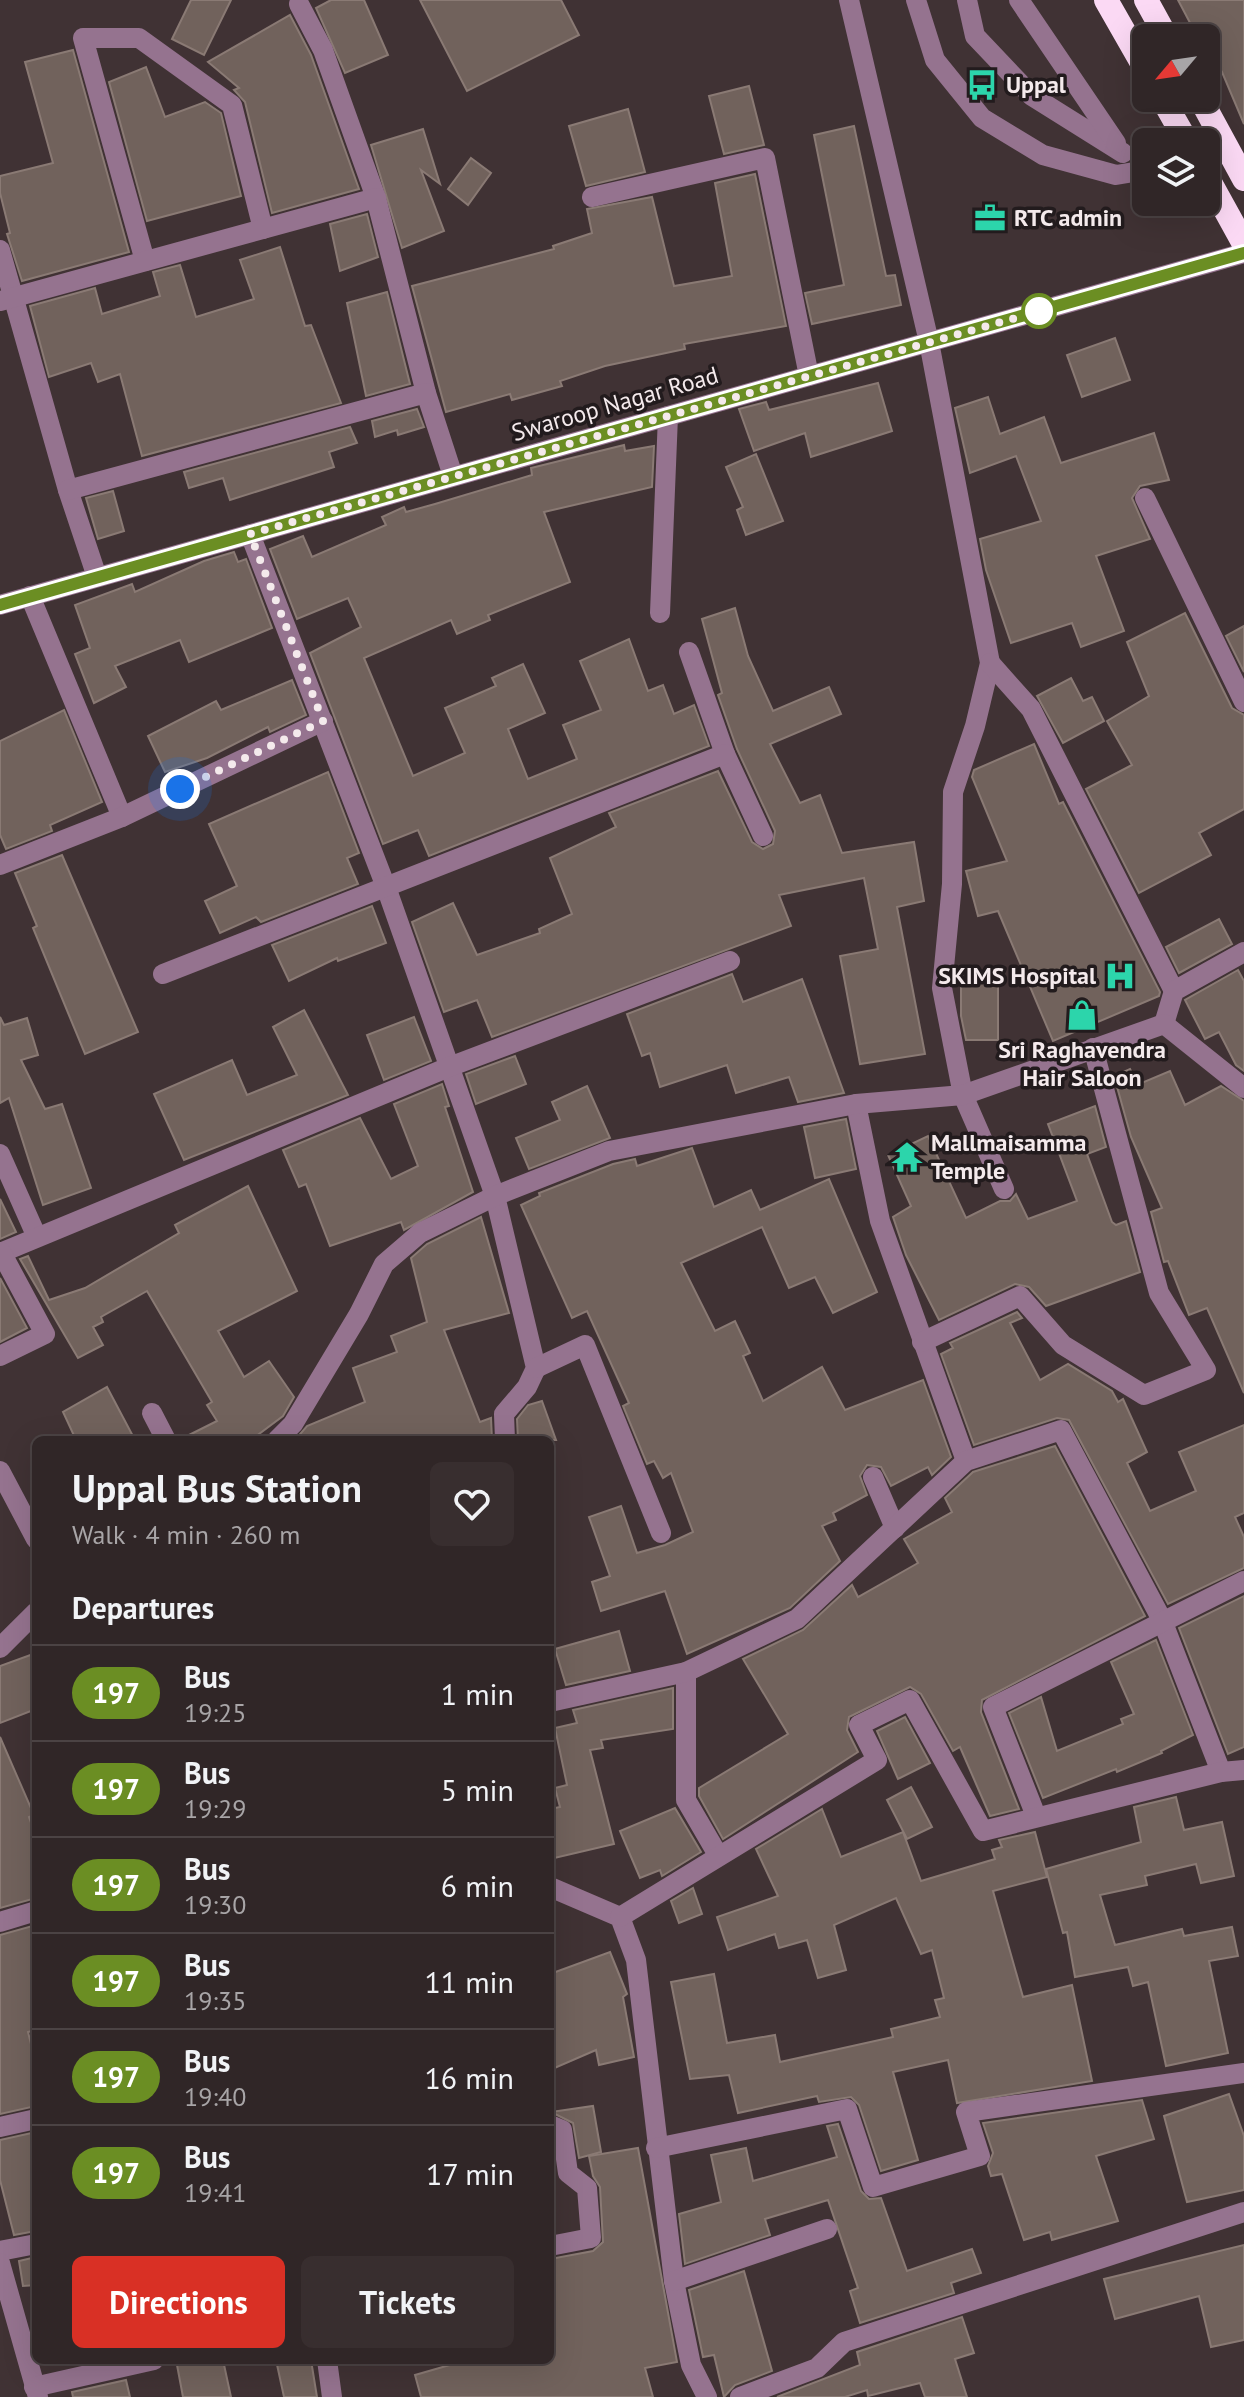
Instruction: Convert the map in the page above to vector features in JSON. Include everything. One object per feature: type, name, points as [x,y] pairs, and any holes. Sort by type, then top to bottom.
[{"type":"highway","points":[[1106,0],[1132,46]]},
{"type":"highway","points":[[1146,0],[1159,24]]},
{"type":"highway","points":[[1208,112],[1244,179]]},
{"type":"highway","points":[[1220,201],[1244,244]]},
{"type":"street","points":[[849,0],[929,342],[990,663],[975,726],[953,792],[952,884],[942,988],[963,1095],[1004,1189]]},
{"type":"street","points":[[916,0],[935,60],[982,118],[1043,155],[1116,175],[1132,172]]},
{"type":"street","points":[[967,0],[975,36],[1032,96],[1132,156]]},
{"type":"street","points":[[1019,0],[1123,153]]},
{"type":"street","points":[[299,4],[323,50],[376,198],[426,393],[453,476]]},
{"type":"street","points":[[145,261],[83,38],[139,38],[232,105],[263,229]]},
{"type":"street","points":[[592,197],[765,158],[809,376]]},
{"type":"street","points":[[6,299],[376,198]]},
{"type":"street","points":[[0,250],[6,299],[97,577]]},
{"type":"street","name":"Swaroop Nagar Road","points":[[0,605],[1244,253]]},
{"type":"street","points":[[68,490],[426,393]]},
{"type":"street","points":[[660,613],[668,416]]},
{"type":"street","points":[[1145,498],[1244,702]]},
{"type":"street","points":[[250,534],[386,887],[495,1196],[536,1368],[527,1387],[504,1414],[505,1436]]},
{"type":"street","points":[[30,596],[122,817]]},
{"type":"street","points":[[689,652],[725,754],[763,836]]},
{"type":"street","points":[[990,663],[1031,709],[1174,991],[1164,1024]]},
{"type":"street","points":[[0,865],[122,817],[323,721]]},
{"type":"street","points":[[163,974],[725,754]]},
{"type":"street","points":[[1174,991],[1244,952]]},
{"type":"street","points":[[0,1356],[45,1334],[0,1253],[36,1235],[449,1067],[730,961]]},
{"type":"street","points":[[281,1436],[293,1424],[359,1314],[384,1264],[420,1233],[495,1196],[609,1151],[856,1104],[963,1095],[1164,1024]]},
{"type":"street","points":[[1164,1024],[1244,1088]]},
{"type":"street","points":[[922,1342],[1020,1296],[1063,1345],[1144,1395],[1206,1370],[1159,1293],[1093,1048]]},
{"type":"street","points":[[856,1104],[880,1221],[966,1461]]},
{"type":"street","points":[[0,1154],[36,1235]]},
{"type":"street","points":[[536,1368],[585,1345],[661,1533]]},
{"type":"street","points":[[152,1413],[164,1436]]},
{"type":"street","points":[[554,1701],[686,1672],[797,1619],[966,1461],[1061,1430],[1162,1620],[1221,1772]]},
{"type":"street","points":[[0,1471],[32,1531]]},
{"type":"street","points":[[873,1477],[895,1528]]},
{"type":"street","points":[[1036,1816],[993,1707],[1244,1581]]},
{"type":"street","points":[[0,1648],[32,1616]]},
{"type":"street","points":[[686,1672],[686,1800],[718,1855]]},
{"type":"street","points":[[620,1917],[877,1760],[859,1725],[910,1700],[983,1831],[1221,1772],[1244,1770]]},
{"type":"street","points":[[554,1889],[620,1917],[636,1960],[674,2281],[691,2365],[707,2397]]},
{"type":"street","points":[[0,1922],[32,1912]]},
{"type":"street","points":[[656,2148],[847,2109],[873,2187],[980,2156],[966,2112],[1243,2078]]},
{"type":"street","points":[[0,2127],[32,2120]]},
{"type":"street","points":[[554,2127],[562,2130],[568,2173],[587,2188],[591,2238],[554,2245]]},
{"type":"street","points":[[740,2397],[817,2368],[844,2342],[1244,2212]]},
{"type":"street","points":[[674,2281],[827,2229]]},
{"type":"street","points":[[0,2251],[32,2245]]},
{"type":"street","points":[[0,2263],[36,2392],[139,2364]]},
{"type":"street","points":[[328,2364],[332,2397]]},
{"type":"building","points":[[191,0],[231,0],[204,55],[172,39]]},
{"type":"building","points":[[331,0],[364,0],[388,55],[345,73],[316,8]]},
{"type":"building","points":[[420,0],[561,0],[579,35],[467,91]]},
{"type":"building","points":[[1178,0],[1244,0],[1244,124],[1220,73],[1220,24],[1191,24]]},
{"type":"building","points":[[290,15],[311,55],[359,189],[272,213],[245,102],[234,90],[239,88],[208,62]]},
{"type":"building","points":[[73,50],[129,252],[22,281],[7,234],[10,233],[0,193],[0,176],[53,163],[25,62]]},
{"type":"building","points":[[146,67],[165,117],[205,102],[221,113],[241,196],[147,221],[109,82]]},
{"type":"building","points":[[749,86],[764,145],[724,154],[709,96]]},
{"type":"building","points":[[628,109],[645,172],[586,186],[569,126]]},
{"type":"building","points":[[854,126],[886,276],[895,275],[901,305],[812,324],[805,293],[844,285],[814,135]]},
{"type":"building","points":[[423,129],[440,184],[421,170],[444,231],[402,248],[371,145]]},
{"type":"building","points":[[471,158],[491,173],[468,205],[448,189]]},
{"type":"building","points":[[755,174],[786,326],[684,344],[685,349],[605,366],[560,381],[562,386],[512,400],[510,394],[446,412],[412,286],[554,249],[553,246],[592,233],[587,209],[652,197],[674,286],[732,276],[715,183]]},
{"type":"building","points":[[367,214],[378,257],[340,271],[330,224]]},
{"type":"building","points":[[280,247],[305,326],[311,325],[341,403],[142,456],[120,374],[98,382],[91,363],[49,377],[30,306],[95,288],[102,314],[160,296],[153,272],[180,265],[196,317],[254,299],[240,260]]},
{"type":"building","points":[[387,292],[410,384],[366,396],[347,303]]},
{"type":"building","points":[[1115,338],[1130,380],[1082,397],[1067,355]]},
{"type":"building","points":[[878,383],[892,431],[811,457],[805,433],[754,451],[739,409],[766,402],[769,410]]},
{"type":"building","points":[[988,397],[1000,434],[1044,417],[1061,463],[1154,433],[1169,480],[1140,486],[1132,498],[1150,539],[1096,556],[1124,631],[1081,647],[1072,623],[1011,643],[986,570],[980,539],[1041,521],[1016,456],[970,473],[955,408]]},
{"type":"building","points":[[417,409],[424,427],[398,435],[397,430],[375,437],[372,421]]},
{"type":"building","points":[[350,427],[357,443],[329,452],[334,467],[230,500],[223,478],[189,488],[184,472]]},
{"type":"building","points":[[624,445],[625,451],[654,446],[652,487],[544,512],[570,582],[488,615],[490,620],[457,634],[451,620],[364,658],[413,776],[465,753],[445,708],[496,686],[492,678],[523,664],[545,713],[508,729],[528,779],[577,759],[563,725],[601,710],[580,661],[629,639],[648,691],[663,685],[674,714],[694,705],[709,746],[429,856],[418,830],[383,844],[310,653],[361,627],[348,598],[297,619],[270,549],[303,536],[312,557],[386,525],[382,517],[404,507],[406,512],[435,504],[532,475],[531,468]]},
{"type":"building","points":[[756,454],[783,521],[746,535],[737,510],[743,507],[726,467]]},
{"type":"building","points":[[113,491],[124,531],[98,539],[86,498]]},
{"type":"building","points":[[234,552],[238,562],[246,559],[272,628],[189,662],[180,640],[115,666],[126,687],[94,703],[75,654],[90,648],[75,605],[132,584],[135,592],[204,561]]},
{"type":"building","points":[[735,608],[748,656],[773,711],[829,687],[841,714],[770,744],[800,803],[820,795],[842,853],[914,842],[924,901],[897,907],[925,1054],[860,1064],[840,956],[878,949],[864,878],[779,895],[791,926],[492,1037],[477,1000],[444,1012],[412,922],[453,903],[477,955],[540,933],[539,929],[572,914],[550,858],[616,827],[609,813],[718,771],[752,842],[763,849],[773,844],[775,831],[737,749],[718,695],[722,693],[702,619]]},
{"type":"building","points":[[1185,613],[1232,708],[1244,715],[1244,809],[1199,833],[1211,855],[1139,893],[1086,789],[1132,765],[1107,721],[1149,696],[1127,642]]},
{"type":"building","points":[[1244,626],[1244,672],[1226,636]]},
{"type":"building","points":[[1071,678],[1083,701],[1092,697],[1104,721],[1063,743],[1037,696]]},
{"type":"building","points":[[292,680],[306,715],[270,732],[268,727],[207,758],[165,772],[148,736],[216,701],[221,710]]},
{"type":"building","points":[[64,710],[102,802],[50,825],[52,831],[6,849],[0,835],[0,741]]},
{"type":"building","points":[[1034,744],[1059,804],[1063,802],[1160,992],[1159,996],[1053,1041],[998,911],[978,916],[966,871],[1007,861],[972,777],[974,770]]},
{"type":"building","points":[[328,772],[359,853],[347,858],[358,884],[261,922],[256,917],[220,933],[205,901],[237,886],[209,824]]},
{"type":"building","points":[[62,855],[138,1032],[85,1054],[33,928],[37,926],[15,873]]},
{"type":"building","points":[[372,906],[386,943],[338,961],[337,958],[289,981],[272,945]]},
{"type":"building","points":[[1219,919],[1232,944],[1179,973],[1166,947]]},
{"type":"building","points":[[1238,970],[1244,981],[1244,1071],[1236,1065],[1219,1032],[1205,1039],[1185,1000]]},
{"type":"building","points":[[732,974],[743,1002],[802,979],[844,1093],[798,1102],[789,1077],[736,1093],[727,1065],[660,1087],[650,1053],[642,1056],[627,1014]]},
{"type":"building","points":[[961,974],[998,975],[998,1040],[966,1040],[961,1016]]},
{"type":"building","points":[[304,1010],[348,1095],[184,1160],[154,1094],[232,1060],[247,1095],[297,1075],[273,1027]]},
{"type":"building","points":[[0,1017],[4,1025],[27,1018],[38,1055],[21,1060],[45,1109],[62,1104],[91,1188],[43,1205],[9,1098],[0,1103]]},
{"type":"building","points":[[414,1017],[431,1061],[384,1080],[367,1035]]},
{"type":"building","points":[[515,1056],[526,1084],[476,1104],[466,1074]]},
{"type":"building","points":[[1130,1069],[1137,1085],[1170,1071],[1185,1105],[1221,1086],[1244,1101],[1244,1393],[1207,1308],[1189,1315],[1168,1261],[1164,1262],[1151,1212],[1162,1208],[1131,1137],[1114,1076]]},
{"type":"building","points":[[442,1084],[449,1106],[445,1107],[473,1192],[404,1230],[401,1222],[330,1246],[306,1184],[299,1187],[283,1150],[360,1118],[391,1179],[418,1166],[394,1104]]},
{"type":"building","points":[[587,1086],[610,1138],[529,1169],[516,1138],[560,1120],[552,1102]]},
{"type":"building","points":[[1095,1106],[1106,1147],[1087,1154],[1112,1222],[1116,1225],[1126,1221],[1140,1272],[1046,1306],[1029,1287],[1015,1284],[939,1320],[906,1255],[893,1217],[911,1206],[888,1155],[928,1136],[966,1218],[1000,1201],[1010,1201],[1016,1194],[1028,1219],[1077,1201],[1048,1124]]},
{"type":"building","points":[[846,1119],[856,1169],[815,1178],[804,1127]]},
{"type":"building","points":[[692,1148],[714,1207],[751,1190],[760,1210],[829,1179],[877,1292],[833,1313],[815,1277],[789,1288],[762,1227],[681,1263],[715,1331],[735,1321],[750,1353],[743,1356],[763,1401],[822,1367],[845,1410],[923,1380],[951,1457],[932,1475],[928,1467],[891,1486],[881,1467],[867,1465],[860,1476],[867,1495],[833,1513],[836,1520],[822,1526],[840,1561],[790,1608],[687,1654],[665,1591],[601,1611],[592,1582],[610,1576],[589,1517],[621,1506],[637,1553],[693,1532],[671,1473],[663,1478],[654,1461],[647,1464],[623,1406],[629,1403],[587,1311],[572,1318],[521,1205],[540,1196],[539,1193],[613,1164],[635,1159],[637,1166]]},
{"type":"building","points":[[248,1186],[297,1291],[218,1331],[244,1377],[269,1361],[294,1397],[283,1416],[256,1436],[187,1436],[217,1421],[207,1405],[212,1402],[147,1291],[101,1317],[103,1322],[93,1327],[103,1345],[78,1358],[20,1259],[28,1256],[49,1300],[85,1288],[179,1233],[175,1225]]},
{"type":"building","points":[[0,1199],[16,1232],[0,1239]]},
{"type":"building","points":[[481,1217],[509,1313],[444,1330],[480,1422],[491,1418],[492,1436],[298,1436],[307,1426],[365,1402],[353,1368],[397,1352],[391,1336],[427,1322],[411,1258],[427,1244]]},
{"type":"building","points":[[0,1278],[27,1328],[0,1342]]},
{"type":"building","points":[[1017,1312],[1022,1318],[1010,1323],[1040,1380],[1068,1364],[1112,1391],[1118,1402],[1123,1399],[1147,1452],[1127,1463],[1150,1511],[1196,1491],[1179,1452],[1244,1425],[1244,1513],[1235,1517],[1244,1537],[1244,1568],[1168,1604],[1069,1420],[1057,1418],[974,1445],[941,1354],[953,1348],[950,1343]]},
{"type":"building","points":[[107,1387],[133,1436],[74,1436],[63,1412]]},
{"type":"building","points":[[542,1401],[556,1440],[554,1436],[518,1436],[517,1419],[528,1405]]},
{"type":"building","points":[[1055,1446],[1145,1616],[982,1700],[981,1712],[1019,1809],[990,1816],[960,1747],[953,1751],[921,1694],[910,1687],[849,1717],[847,1730],[858,1752],[723,1839],[699,1796],[699,1788],[788,1734],[743,1659],[803,1630],[852,1585],[858,1597],[918,1563],[904,1539],[952,1512],[945,1498],[973,1472]]},
{"type":"building","points":[[1244,1596],[1244,1747],[1228,1754],[1179,1628]]},
{"type":"building","points":[[619,1631],[630,1671],[566,1685],[555,1649]]},
{"type":"building","points":[[1156,1640],[1193,1735],[1162,1753],[1117,1772],[1116,1769],[1043,1798],[1009,1713],[1041,1697],[1057,1751],[1123,1724],[1121,1719],[1134,1714],[1111,1662]]},
{"type":"building","points":[[32,1654],[32,1711],[0,1723],[0,1666]]},
{"type":"building","points":[[673,1688],[673,1729],[601,1740],[603,1748],[590,1750],[614,1844],[554,1858],[554,1808],[560,1807],[555,1788],[567,1785],[555,1728],[577,1723],[573,1710]]},
{"type":"building","points":[[905,1717],[930,1763],[898,1779],[877,1731]]},
{"type":"building","points":[[0,1737],[32,1810],[29,1817],[32,1826],[32,1899],[0,1908]]},
{"type":"building","points":[[911,1787],[932,1827],[907,1839],[887,1800]]},
{"type":"building","points":[[1176,1797],[1184,1830],[1222,1822],[1234,1876],[1201,1883],[1196,1864],[1145,1876],[1147,1885],[1100,1895],[1115,1945],[1182,1929],[1184,1936],[1232,1927],[1238,1956],[1209,1961],[1228,2053],[1166,2066],[1148,1982],[1133,1986],[1128,1967],[1075,1977],[1067,1932],[1063,1933],[1046,1869],[1141,1842],[1134,1807]]},
{"type":"building","points":[[675,1808],[701,1852],[662,1876],[660,1870],[640,1878],[620,1831]]},
{"type":"building","points":[[822,1809],[841,1857],[903,1832],[921,1881],[995,1859],[992,1850],[1002,1847],[999,1840],[1035,1832],[1047,1877],[993,1891],[1023,1997],[1072,1985],[1092,2081],[957,2103],[948,2060],[893,2072],[918,2160],[881,2171],[859,2105],[851,2097],[819,2102],[817,2096],[738,2113],[729,2075],[690,2079],[671,1982],[714,1974],[727,2043],[775,2035],[780,2062],[893,2037],[891,2029],[940,2017],[935,2000],[944,1998],[932,1950],[921,1954],[896,1898],[834,1925],[846,1970],[818,1978],[807,1940],[779,1948],[775,1934],[728,1950],[717,1917],[778,1896],[756,1849]]},
{"type":"building","points":[[693,1888],[702,1914],[679,1923],[671,1901]]},
{"type":"building","points":[[32,1926],[32,2031],[28,2032],[32,2048],[32,2107],[0,2114],[0,1935]]},
{"type":"building","points":[[610,1952],[627,1994],[623,1997],[634,2057],[599,2065],[596,2050],[554,2068],[554,1973]]},
{"type":"building","points":[[1229,2094],[1244,2136],[1244,2190],[1187,2202],[1164,2116]]},
{"type":"building","points":[[1142,2100],[1154,2139],[1096,2156],[1118,2221],[1052,2240],[1050,2232],[1024,2240],[1002,2174],[991,2176],[988,2166],[993,2153],[983,2123]]},
{"type":"building","points":[[593,2106],[601,2152],[579,2158],[573,2123],[554,2112]]},
{"type":"building","points":[[838,2124],[861,2191],[869,2199],[881,2198],[907,2271],[972,2249],[981,2273],[951,2283],[954,2293],[860,2323],[850,2291],[858,2288],[828,2200],[765,2219],[770,2235],[685,2264],[679,2214],[721,2202],[711,2155],[746,2148],[753,2181],[837,2157],[827,2126]]},
{"type":"building","points":[[32,2133],[32,2232],[14,2235],[0,2180],[0,2140]]},
{"type":"building","points":[[638,2148],[677,2362],[645,2368],[653,2397],[421,2397],[415,2375],[453,2364],[554,2364],[554,2258],[593,2251],[603,2242],[600,2187],[593,2176],[589,2156]]},
{"type":"building","points":[[1244,2245],[1244,2340],[1211,2347],[1199,2296],[1115,2319],[1104,2279]]},
{"type":"building","points":[[32,2258],[32,2285],[23,2286],[19,2261]]},
{"type":"building","points":[[744,2271],[772,2371],[735,2385],[724,2397],[714,2355],[703,2357],[689,2290]]},
{"type":"building","points":[[962,2317],[974,2353],[955,2359],[967,2397],[925,2397],[920,2383],[868,2396],[867,2390],[845,2397],[777,2397],[860,2365],[857,2352]]},
{"type":"building","points":[[224,2364],[231,2397],[183,2397],[177,2365]]},
{"type":"building","points":[[277,2364],[312,2364],[317,2397],[284,2397]]},
{"type":"building","points":[[126,2380],[130,2397],[73,2397],[72,2392]]},
{"type":"bus line","name":"197","points":[[0,605],[1244,253]]},
{"type":"place","name":"Uppal","points":[[982,85]]},
{"type":"place","name":"RTC admin","points":[[990,218]]},
{"type":"place","name":"SKIMS Hospital","points":[[1120,976]]},
{"type":"place","name":"Sri Raghavendra Hair Saloon","points":[[1082,1015]]},
{"type":"place","name":"Mallmaisamma Temple","points":[[907,1157]]},
{"type":"route","points":[[180,789],[323,721],[250,534],[1044,310],[1039,311]]}]
